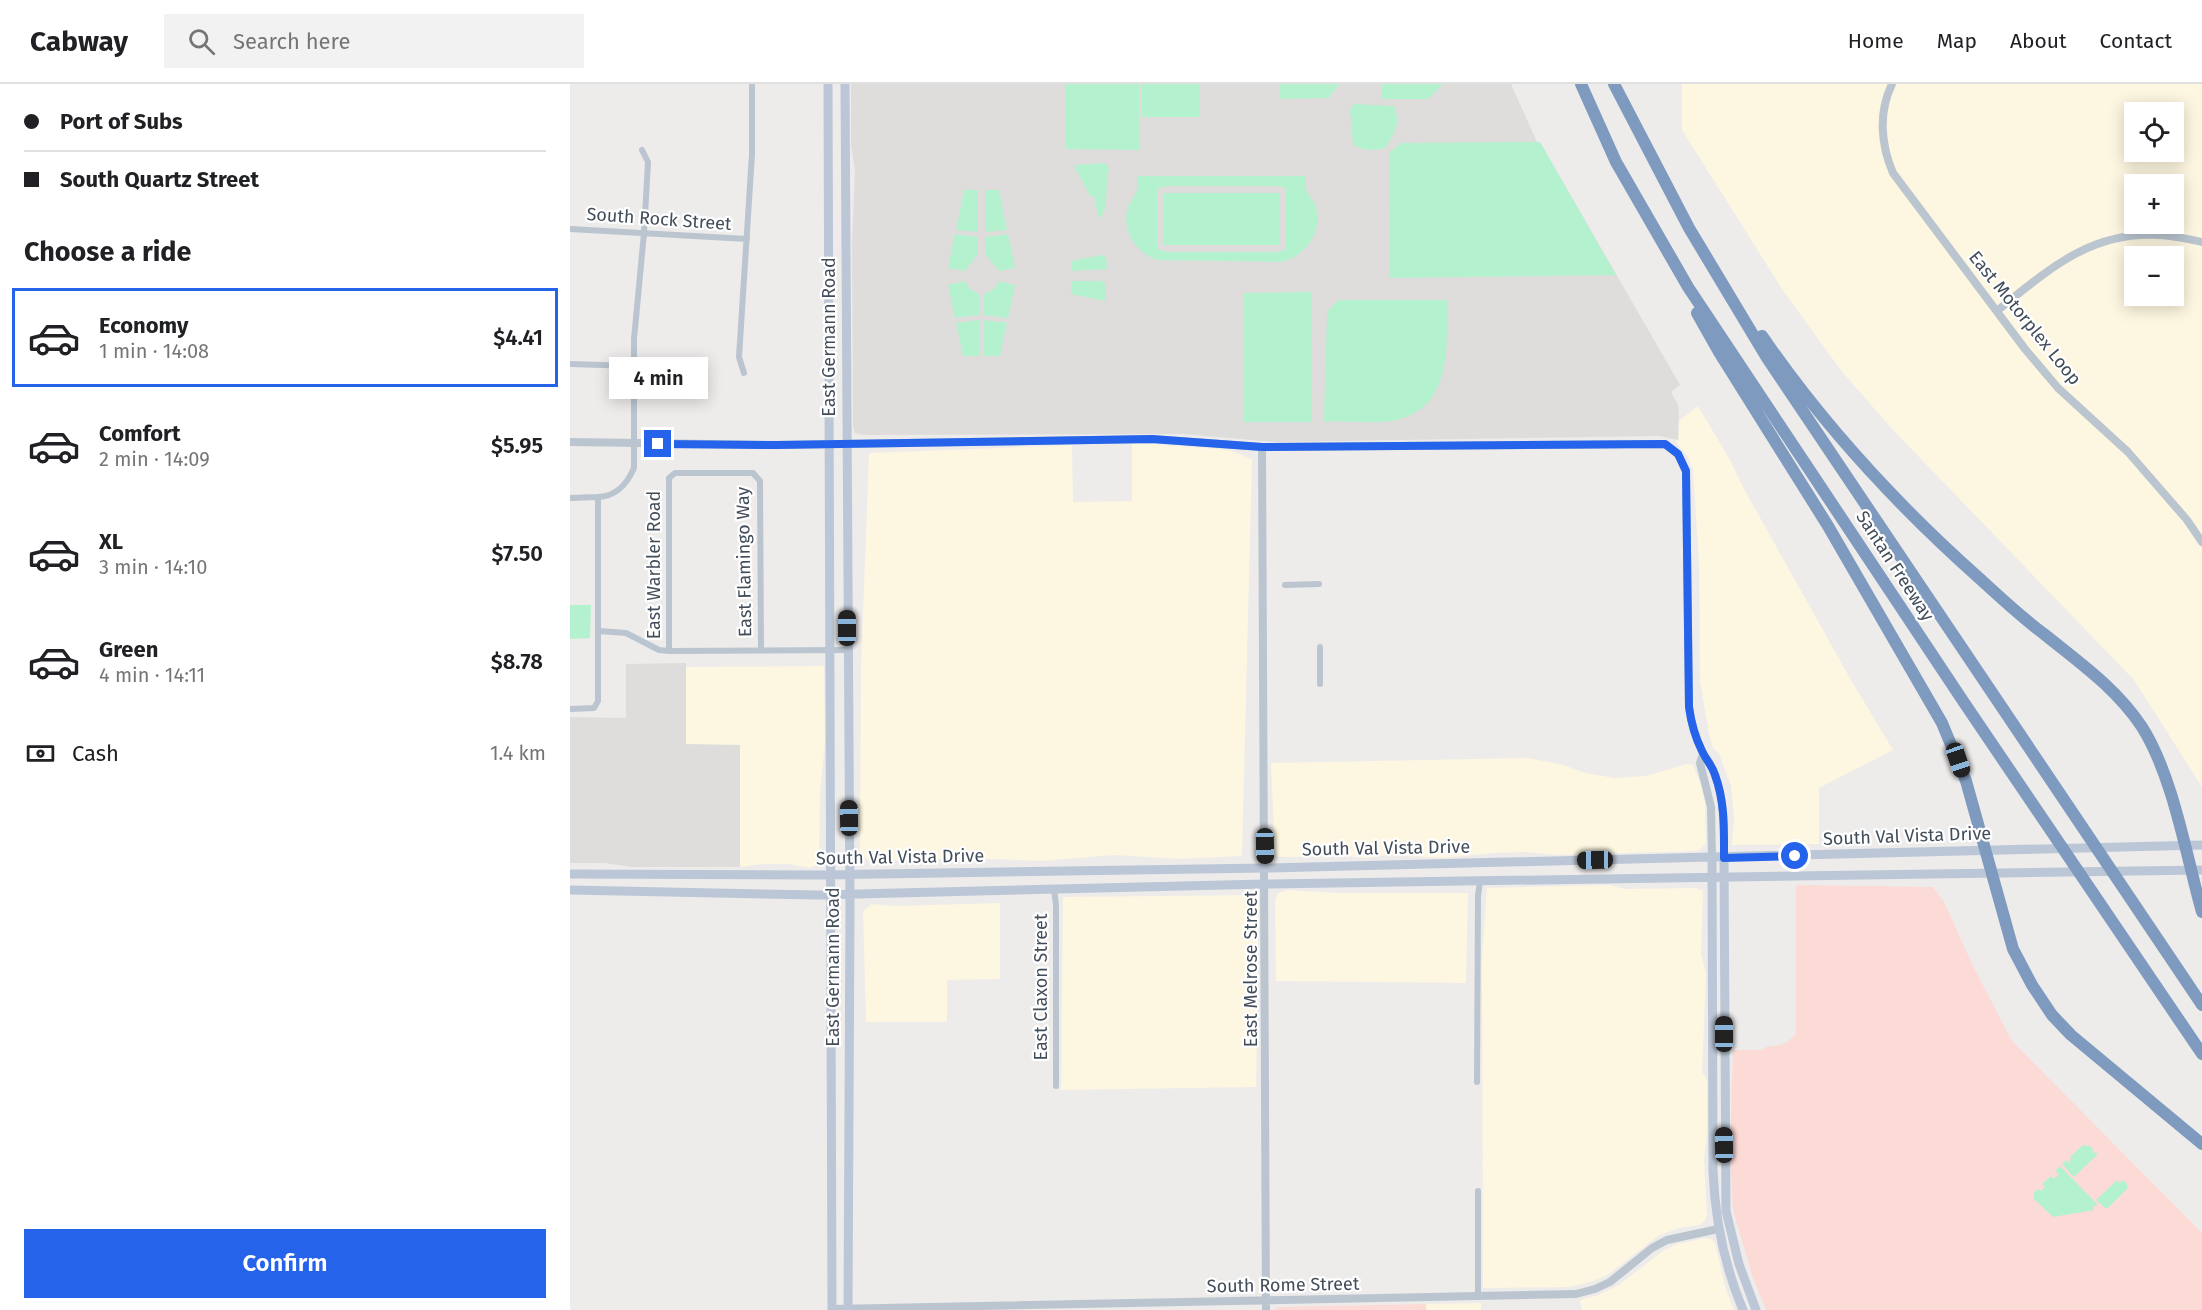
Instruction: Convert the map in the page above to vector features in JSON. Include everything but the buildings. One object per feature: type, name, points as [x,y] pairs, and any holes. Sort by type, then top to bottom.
[{"type":"highway","name":"Santan Freeway","points":[[1581,84],[1616,162],[1688,287],[1963,701],[2202,1054]]},
{"type":"highway","name":"Santan Freeway","points":[[1614,84],[1659,174],[1737,310],[2202,1005]]},
{"type":"highway","points":[[1688,287],[1700,321],[1828,526],[1942,723],[1966,781],[2013,949],[2032,984],[2052,1015],[2071,1035],[2202,1144]]},
{"type":"highway","points":[[1737,310],[1759,332],[1791,377],[1880,484],[1923,528],[2042,633],[2102,680],[2125,704],[2143,729],[2164,775],[2184,845],[2196,870],[2202,912]]},
{"type":"main road","name":"East Germann Road","points":[[828,84],[832,1309]]},
{"type":"main road","name":"East Germann Road","points":[[845,84],[849,875],[848,1309]]},
{"type":"main road","name":"South Val Vista Drive","points":[[570,874],[849,875],[1265,868],[2202,845]]},
{"type":"main road","points":[[1712,858],[1713,1171],[1718,1228],[1727,1268],[1743,1310]]},
{"type":"main road","points":[[1724,858],[1725,1194],[1729,1226],[1739,1264],[1756,1310]]},
{"type":"main road","points":[[1480,863],[1480,881]]},
{"type":"main road","name":"South Val Vista Drive","points":[[570,890],[849,894],[1266,884],[1993,875],[2196,870]]},
{"type":"main road","points":[[1053,871],[1054,889]]},
{"type":"main road","points":[[665,874],[666,892]]},
{"type":"main road","points":[[1718,1228],[1729,1226]]},
{"type":"street","points":[[744,373],[739,357],[752,154],[752,84]]},
{"type":"street","name":"East Motorplex Loop","points":[[1892,84],[1884,111],[1883,128],[1886,154],[1893,173],[1998,310],[2025,349],[2058,388],[2128,452],[2187,520],[2202,542]]},
{"type":"street","points":[[570,498],[610,496],[629,480],[634,468],[634,339],[648,162],[642,150]]},
{"type":"street","name":"South Rock Street","points":[[570,228],[747,239]]},
{"type":"street","points":[[1998,310],[2054,266],[2075,253],[2100,242],[2146,235],[2202,242]]},
{"type":"street","points":[[570,364],[634,366]]},
{"type":"street","points":[[570,442],[776,445],[1152,439],[1262,447],[1659,443],[1675,451],[1684,464],[1686,476],[1689,707],[1694,731],[1703,754],[1709,759],[1720,791],[1724,824],[1724,858]]},
{"type":"street","name":"East Melrose Street","points":[[1262,447],[1266,884],[1266,1310]]},
{"type":"street","name":"East Flamingo Way","points":[[669,478],[675,473],[753,473],[760,481],[761,651]]},
{"type":"street","name":"East Warbler Road","points":[[669,478],[669,651]]},
{"type":"street","points":[[570,709],[594,708],[597,701],[598,497]]},
{"type":"street","points":[[1285,585],[1319,584]]},
{"type":"street","points":[[598,631],[626,633],[659,650],[669,651],[847,650]]},
{"type":"street","points":[[1320,647],[1320,684]]},
{"type":"street","points":[[1703,754],[1700,763],[1711,807],[1712,858]]},
{"type":"street","points":[[1477,1082],[1480,881]]},
{"type":"street","name":"East Claxon Street","points":[[1054,889],[1056,905],[1056,1086]]},
{"type":"street","points":[[1478,1191],[1478,1296]]},
{"type":"street","name":"South Rome Street","points":[[832,1309],[1568,1294],[1585,1292],[1610,1282],[1652,1248],[1667,1240],[1718,1228]]},
{"type":"shaded area","points":[[851,84],[1511,84],[1537,142],[1540,142],[1680,385],[1671,392],[1678,405],[1678,440],[1660,436],[1274,442],[1182,434],[863,435],[855,433],[853,426],[852,242],[855,170],[851,145]]},
{"type":"shaded area","points":[[1682,84],[2202,84],[2202,787],[2134,680],[1894,431],[1843,373],[1784,292],[1682,130]]},
{"type":"shaded area","points":[[1698,406],[1851,680],[1893,750],[1819,788],[1819,844],[1732,845],[1734,818],[1731,786],[1719,753],[1713,748],[1700,681],[1699,565],[1693,470],[1688,457],[1676,442],[1679,421]]},
{"type":"shaded area","points":[[1132,444],[1229,450],[1252,459],[1242,856],[1180,859],[1115,855],[1041,861],[967,858],[869,861],[860,852],[861,667],[869,453],[1072,445],[1073,502],[1132,501]]},
{"type":"shaded area","points":[[686,663],[686,744],[740,745],[740,867],[632,867],[605,863],[570,863],[570,717],[626,718],[626,664]]},
{"type":"shaded area","points":[[824,666],[825,743],[820,793],[819,862],[811,868],[788,864],[740,867],[740,745],[686,745],[686,667]]},
{"type":"shaded area","points":[[1528,758],[1564,765],[1585,773],[1615,778],[1646,776],[1687,764],[1693,765],[1705,802],[1706,844],[1698,851],[1554,855],[1527,852],[1444,858],[1387,855],[1365,858],[1279,857],[1275,853],[1271,763]]},
{"type":"shaded area","points":[[1610,885],[1626,889],[1696,888],[1703,891],[1701,954],[1706,974],[1702,1072],[1707,1080],[1707,1133],[1704,1160],[1707,1216],[1699,1225],[1679,1228],[1658,1236],[1609,1274],[1594,1281],[1570,1287],[1483,1288],[1482,959],[1487,888]]},
{"type":"shaded area","points":[[1796,885],[1933,887],[1944,902],[1973,966],[2012,1041],[2202,1233],[2202,1310],[1766,1310],[1753,1278],[1733,1210],[1730,1158],[1733,1050],[1762,1050],[1766,1047],[1782,1045],[1796,1035]]},
{"type":"shaded area","points":[[1287,890],[1340,893],[1468,893],[1466,983],[1276,981],[1275,901],[1278,893]]},
{"type":"shaded area","points":[[1259,895],[1256,1087],[1061,1090],[1063,897]]},
{"type":"shaded area","points":[[1000,903],[1000,979],[947,980],[947,1022],[866,1022],[863,911],[872,904],[893,906]]},
{"type":"shaded area","points":[[1705,1238],[1712,1239],[1715,1243],[1726,1290],[1734,1310],[1582,1310],[1580,1300],[1619,1285],[1664,1250],[1677,1244]]},
{"type":"shaded area","points":[[1481,1303],[1481,1310],[1426,1310],[1426,1304]]},
{"type":"shaded area","points":[[1426,1304],[1426,1310],[1274,1310],[1278,1307]]},
{"type":"green space","points":[[1066,84],[1139,84],[1139,150],[1066,149]]},
{"type":"green space","points":[[1142,84],[1200,84],[1200,117],[1142,117]]},
{"type":"green space","points":[[1280,84],[1340,84],[1328,98],[1280,99]]},
{"type":"green space","points":[[1382,84],[1443,84],[1428,99],[1382,99]]},
{"type":"green space","points":[[1354,104],[1394,106],[1397,118],[1396,128],[1385,148],[1369,150],[1353,145],[1350,110]]},
{"type":"green space","points":[[1540,142],[1616,275],[1390,278],[1389,153],[1401,143]]},
{"type":"green space","points":[[1107,164],[1109,169],[1105,206],[1101,218],[1098,215],[1094,196],[1090,196],[1074,165]]},
{"type":"green space","points":[[1137,176],[1306,176],[1306,190],[1316,207],[1317,226],[1314,235],[1304,249],[1297,255],[1280,262],[1157,260],[1136,246],[1126,224],[1129,205],[1137,190]],"holes":[[[1167,186],[1275,186],[1286,188],[1286,249],[1277,252],[1167,252],[1157,249],[1157,189]]]},
{"type":"green space","points":[[964,190],[978,190],[978,232],[956,230]]},
{"type":"green space","points":[[985,190],[999,190],[1007,230],[985,232]]},
{"type":"green space","points":[[1163,193],[1280,193],[1280,245],[1163,245]]},
{"type":"green space","points":[[955,234],[978,237],[977,255],[965,271],[948,268]]},
{"type":"green space","points":[[1008,234],[1015,268],[999,271],[986,255],[985,237]]},
{"type":"green space","points":[[1106,256],[1107,269],[1072,271],[1071,261]]},
{"type":"green space","points":[[965,281],[971,290],[979,294],[979,315],[955,318],[948,285]]},
{"type":"green space","points":[[999,281],[1015,285],[1008,318],[984,315],[984,294],[993,290]]},
{"type":"green space","points":[[1072,281],[1101,281],[1106,284],[1106,301],[1071,294]]},
{"type":"green space","points":[[1312,292],[1312,422],[1244,422],[1244,293]]},
{"type":"green space","points":[[1338,300],[1447,300],[1446,357],[1436,391],[1425,405],[1411,415],[1390,421],[1324,421],[1327,312]]},
{"type":"green space","points":[[979,320],[979,356],[963,356],[956,323]]},
{"type":"green space","points":[[984,320],[1007,323],[1000,356],[984,356]]},
{"type":"green space","points":[[570,605],[591,605],[590,638],[570,639]]},
{"type":"green space","points":[[2083,1145],[2090,1146],[2094,1150],[2093,1153],[2098,1154],[2074,1177],[2062,1164],[2066,1160],[2069,1163],[2070,1157]]},
{"type":"green space","points":[[2060,1166],[2098,1205],[2093,1206],[2094,1210],[2053,1217],[2034,1199],[2034,1192],[2038,1189],[2041,1191],[2045,1187],[2042,1184],[2051,1176],[2054,1179],[2059,1174],[2055,1171]]},
{"type":"green space","points":[[2117,1180],[2120,1183],[2123,1180],[2127,1184],[2127,1189],[2108,1208],[2105,1208],[2096,1200]]},
{"type":"route","points":[[658,444],[776,445],[1152,439],[1262,447],[1665,444],[1682,459],[1686,471],[1689,707],[1698,741],[1703,754],[1709,759],[1720,791],[1724,824],[1724,858],[1795,856]]}]
